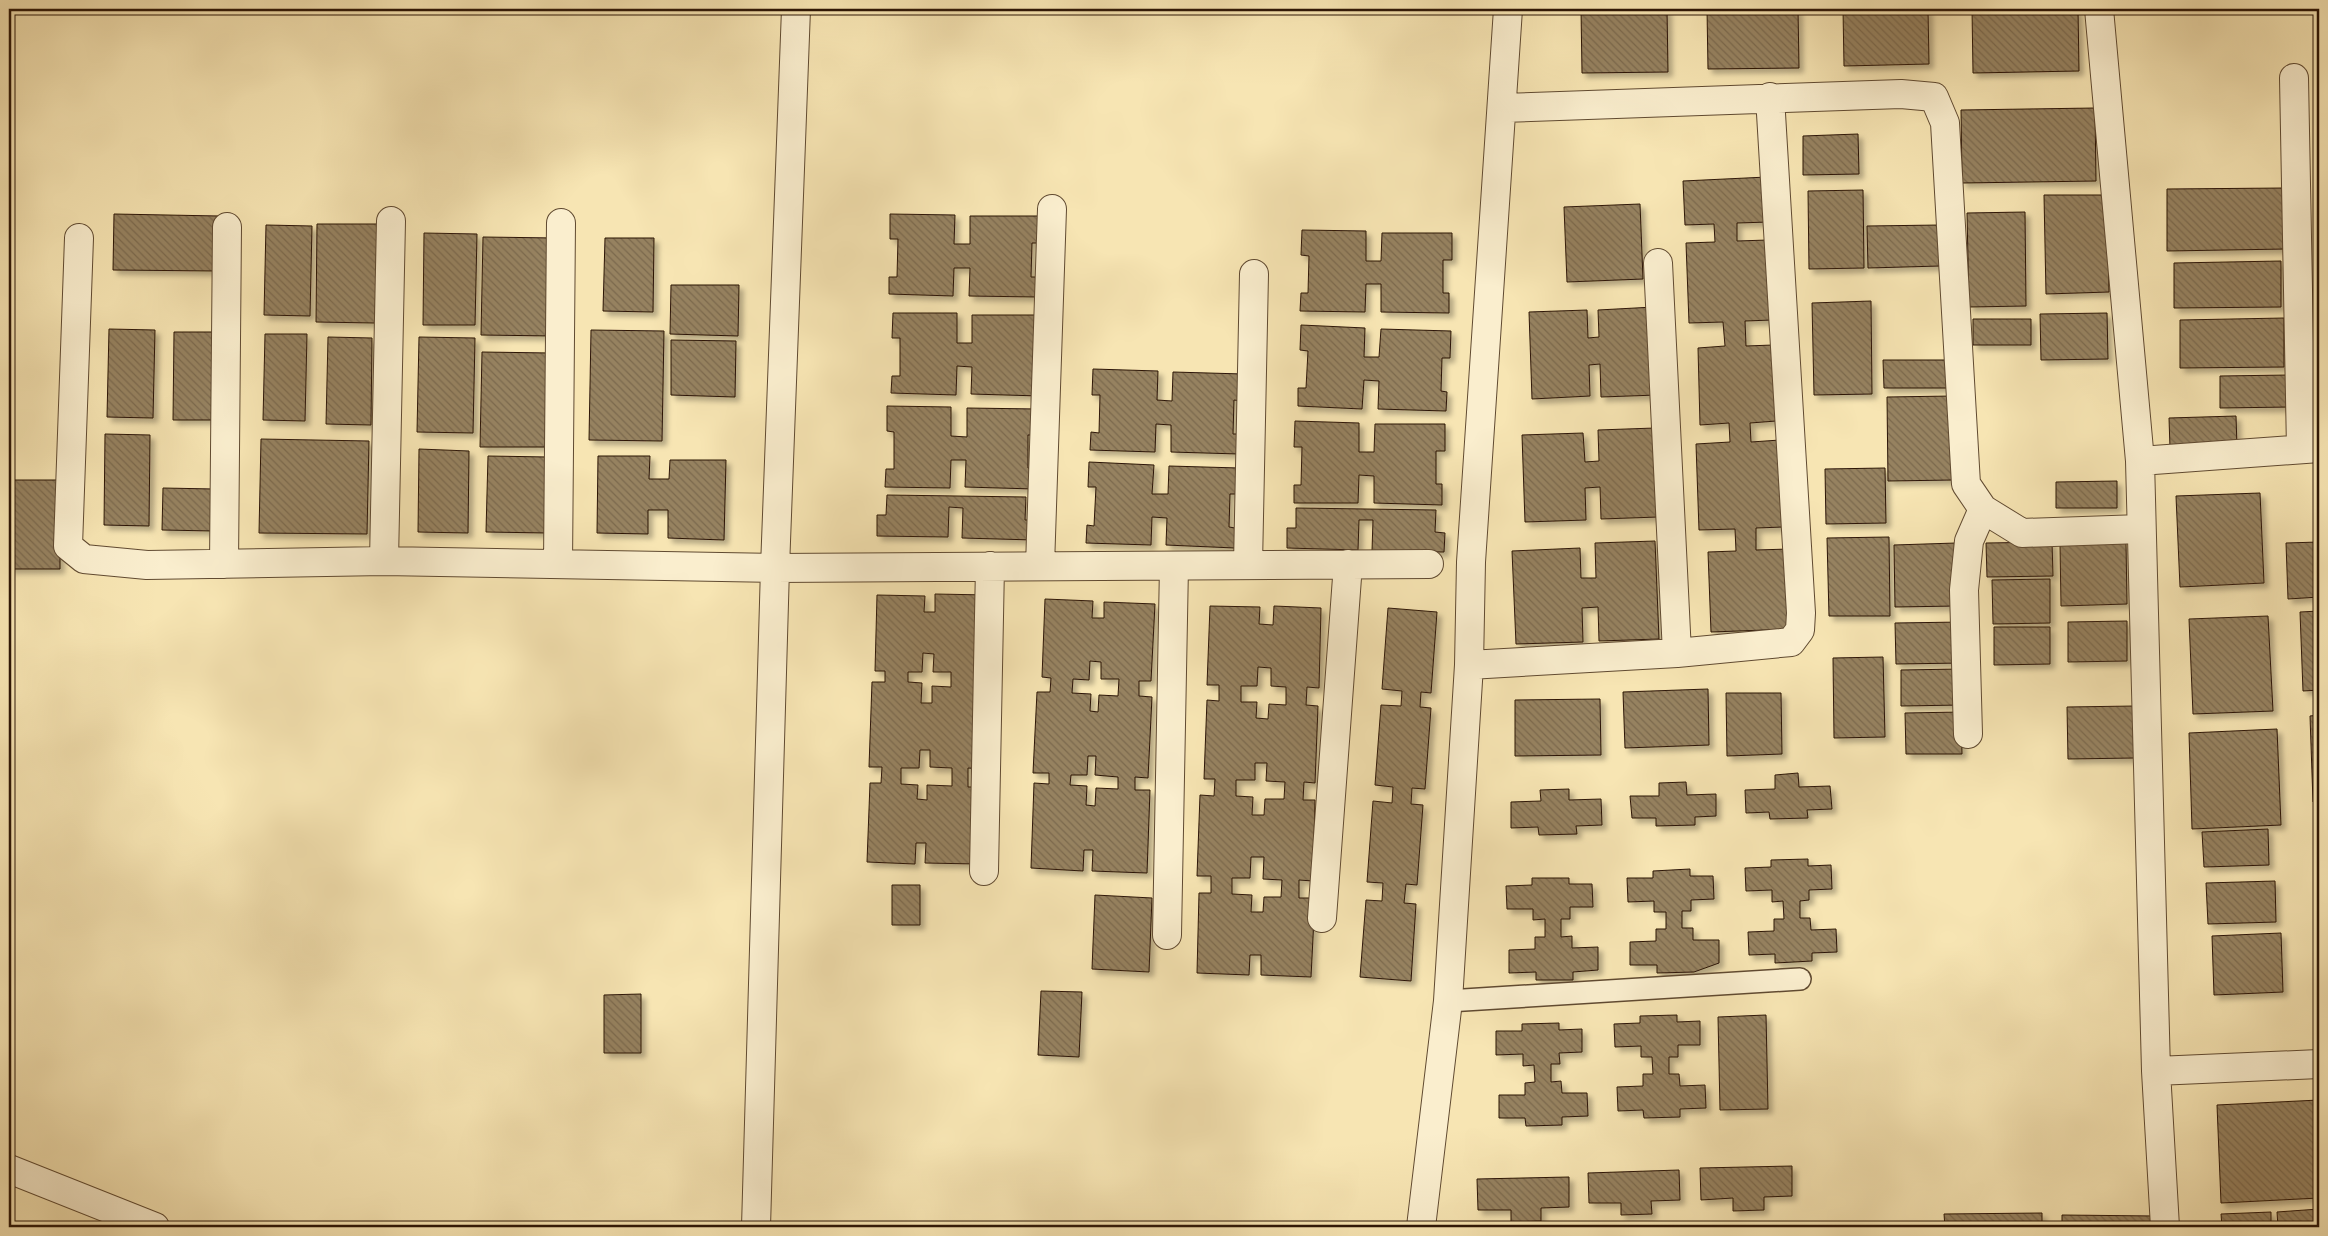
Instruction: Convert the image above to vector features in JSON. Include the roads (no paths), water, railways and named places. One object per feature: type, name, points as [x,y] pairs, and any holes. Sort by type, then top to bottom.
[{"type":"street","points":[[756,1227],[776,568],[796,9]]},
{"type":"street","points":[[1421,1227],[1448,1001],[1469,665],[1470,562],[1508,9]]},
{"type":"street","points":[[2099,9],[2140,461],[2156,1071],[2165,1227]]},
{"type":"street","points":[[2140,461],[2310,449],[2294,78]]},
{"type":"street","points":[[1502,108],[1901,94],[1934,98],[1945,124],[1966,484],[1983,509],[2022,533],[2142,529]]},
{"type":"street","points":[[1469,665],[1677,653],[1791,642],[1800,630],[1801,613],[1770,98]]},
{"type":"street","points":[[1040,566],[1052,209]]},
{"type":"street","points":[[384,560],[391,221]]},
{"type":"street","points":[[558,564],[561,223]]},
{"type":"street","points":[[224,564],[227,227]]},
{"type":"street","points":[[79,238],[68,546],[84,559],[147,565],[384,560],[776,568],[1429,564]]},
{"type":"street","points":[[1658,263],[1677,653]]},
{"type":"street","points":[[1248,565],[1254,274]]},
{"type":"street","points":[[1968,734],[1964,590],[1969,541],[1983,509]]},
{"type":"street","points":[[1322,918],[1348,564]]},
{"type":"street","points":[[984,871],[990,566]]},
{"type":"street","points":[[1167,935],[1174,566]]},
{"type":"street","points":[[2156,1071],[2319,1064]]},
{"type":"street","points":[[9,1169],[155,1227]]},
{"type":"lane","points":[[1448,1001],[1800,979]]}]
